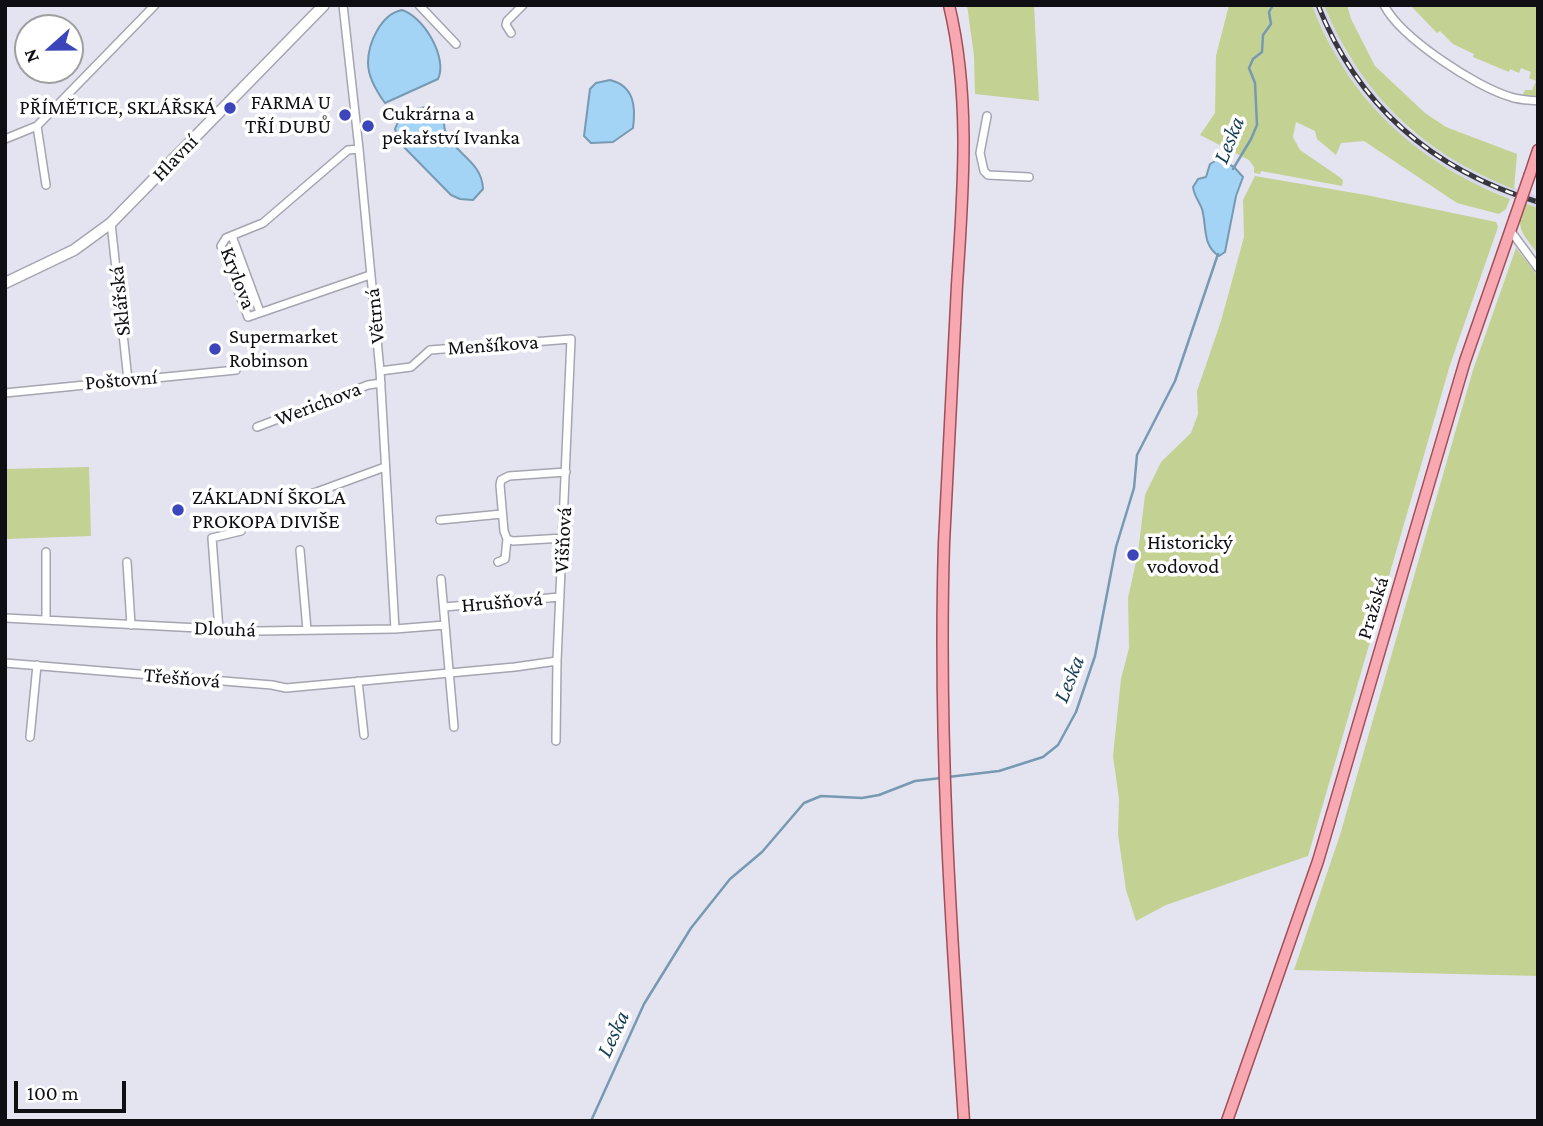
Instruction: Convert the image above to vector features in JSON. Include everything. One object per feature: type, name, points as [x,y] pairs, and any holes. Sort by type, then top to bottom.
[{"type":"main road","name":"Hlavní","points":[[5,283],[74,250],[111,223],[324,5]]},
{"type":"main road","points":[[950,5],[961,78],[963,144],[944,546],[944,801],[964,1121]]},
{"type":"main road","name":"Pražská","points":[[1227,1121],[1318,861],[1465,360],[1538,150]]},
{"type":"street","points":[[5,139],[37,126],[155,5]]},
{"type":"street","name":"Větrná","points":[[342,5],[380,371],[395,629]]},
{"type":"street","points":[[419,5],[456,44]]},
{"type":"street","points":[[511,33],[506,25],[507,21],[523,5]]},
{"type":"street","points":[[1384,5],[1418,42],[1463,75],[1511,97],[1538,101]]},
{"type":"street","points":[[987,116],[981,146],[984,171],[988,175],[1029,177]]},
{"type":"street","points":[[37,126],[46,185]]},
{"type":"street","name":"Krylova","points":[[359,149],[348,150],[263,223],[226,238],[221,246],[248,317],[370,275]]},
{"type":"street","name":"Sklářská","points":[[111,223],[128,380]]},
{"type":"street","points":[[1512,225],[1538,268]]},
{"type":"street","points":[[232,236],[260,312]]},
{"type":"street","name":"Menšíkova","points":[[380,371],[416,365],[430,350],[571,339]]},
{"type":"street","name":"Višňová","points":[[556,741],[559,597],[564,538],[571,339]]},
{"type":"street","name":"Poštovní","points":[[5,393],[236,370]]},
{"type":"street","name":"Werichova","points":[[257,427],[368,385],[380,383]]},
{"type":"street","points":[[292,501],[384,467]]},
{"type":"street","points":[[498,562],[505,559],[507,539],[500,485],[505,477],[566,472]]},
{"type":"street","points":[[440,520],[502,514]]},
{"type":"street","points":[[219,629],[212,538],[241,531]]},
{"type":"street","points":[[507,539],[513,541],[564,538]]},
{"type":"street","points":[[300,550],[307,630]]},
{"type":"street","points":[[46,552],[47,620]]},
{"type":"street","points":[[127,562],[131,625]]},
{"type":"street","name":"Hrušňová","points":[[441,579],[450,673]]},
{"type":"street","name":"Hrušňová","points":[[443,607],[559,597]]},
{"type":"street","name":"Dlouhá","points":[[5,618],[219,629],[395,629],[445,625]]},
{"type":"street","name":"Třešňová","points":[[5,663],[286,688],[557,661]]},
{"type":"street","points":[[30,737],[37,665]]},
{"type":"street","points":[[450,673],[454,727]]},
{"type":"street","points":[[358,681],[364,735]]},
{"type":"shaded area","points":[[1312,5],[1324,5],[1347,54],[1387,106],[1409,129],[1480,175],[1538,196],[1538,208],[1475,185],[1402,137],[1378,114],[1337,60]]},
{"type":"green space","points":[[967,5],[1034,5],[1039,101],[975,94],[974,56]]},
{"type":"green space","points":[[1229,5],[1312,5],[1327,39],[1366,99],[1416,147],[1445,167],[1510,199],[1506,209],[1499,214],[1457,203],[1364,141],[1341,143],[1336,155],[1317,139],[1315,131],[1296,122],[1293,137],[1300,150],[1343,180],[1342,186],[1261,171],[1260,174],[1254,173],[1254,167],[1249,160],[1200,135],[1215,113],[1216,56]]},
{"type":"green space","points":[[1324,5],[1347,5],[1351,19],[1375,66],[1425,113],[1446,127],[1517,154],[1514,189],[1451,158],[1399,118],[1376,94],[1356,67]]},
{"type":"green space","points":[[1538,5],[1538,99],[1522,97],[1525,90],[1532,90],[1536,81],[1529,78],[1531,72],[1521,68],[1519,73],[1510,69],[1509,72],[1473,57],[1474,54],[1453,44],[1440,31],[1437,33],[1411,6]]},
{"type":"green space","points":[[1255,176],[1366,195],[1496,222],[1498,227],[1450,365],[1308,856],[1166,905],[1136,921],[1126,890],[1118,834],[1119,799],[1113,756],[1121,679],[1129,648],[1128,598],[1138,553],[1145,495],[1161,462],[1191,433],[1198,414],[1197,391],[1221,321],[1244,237],[1243,200]]},
{"type":"green space","points":[[1526,204],[1538,208],[1538,254],[1520,225]]},
{"type":"green space","points":[[1516,248],[1538,276],[1538,976],[1294,970],[1340,835],[1473,370]]},
{"type":"green space","points":[[89,467],[91,536],[5,539],[5,469]]},
{"type":"water","points":[[402,10],[426,29],[437,50],[440,70],[438,79],[385,103],[371,79],[369,55],[373,38],[382,23]]},
{"type":"water","points":[[610,80],[624,87],[632,98],[633,128],[613,142],[591,143],[584,136],[590,89],[596,83]]},
{"type":"water","points":[[427,107],[440,112],[449,138],[478,171],[483,189],[473,200],[451,195],[399,142],[395,129],[403,115],[411,110]]},
{"type":"water","points":[[1219,159],[1234,167],[1243,177],[1236,196],[1225,252],[1219,256],[1207,241],[1202,209],[1193,187],[1198,179],[1206,177],[1210,164]]},
{"type":"waterway","name":"Leska","points":[[1233,169],[1257,125],[1255,83],[1249,68],[1253,59],[1262,52],[1263,35],[1271,24],[1269,12],[1273,5]]},
{"type":"waterway","name":"Leska","points":[[948,777],[999,771],[1043,757],[1058,745],[1076,712],[1095,656],[1116,547],[1134,488],[1137,455],[1175,381],[1218,254]]},
{"type":"waterway","name":"Leska","points":[[591,1121],[644,1004],[691,928],[730,879],[762,852],[804,803],[821,796],[862,798],[879,795],[915,781],[941,778]]},
{"type":"railway","points":[[1318,5],[1355,74],[1378,104],[1404,130],[1434,153],[1466,172],[1501,189],[1538,202]]},
{"type":"place","name":"PŘÍMĚTICE, SKLÁŘSKÁ","points":[[230,108]]},
{"type":"place","name":"FARMA U TŘÍ DUBŮ","points":[[345,115]]},
{"type":"place","name":"Cukrárna a pekařství Ivanka","points":[[368,126]]},
{"type":"place","name":"Supermarket Robinson","points":[[215,349]]},
{"type":"place","name":"ZÁKLADNÍ ŠKOLA PROKOPA DIVIŠE","points":[[178,510]]},
{"type":"place","name":"Historický vodovod","points":[[1133,555]]}]
